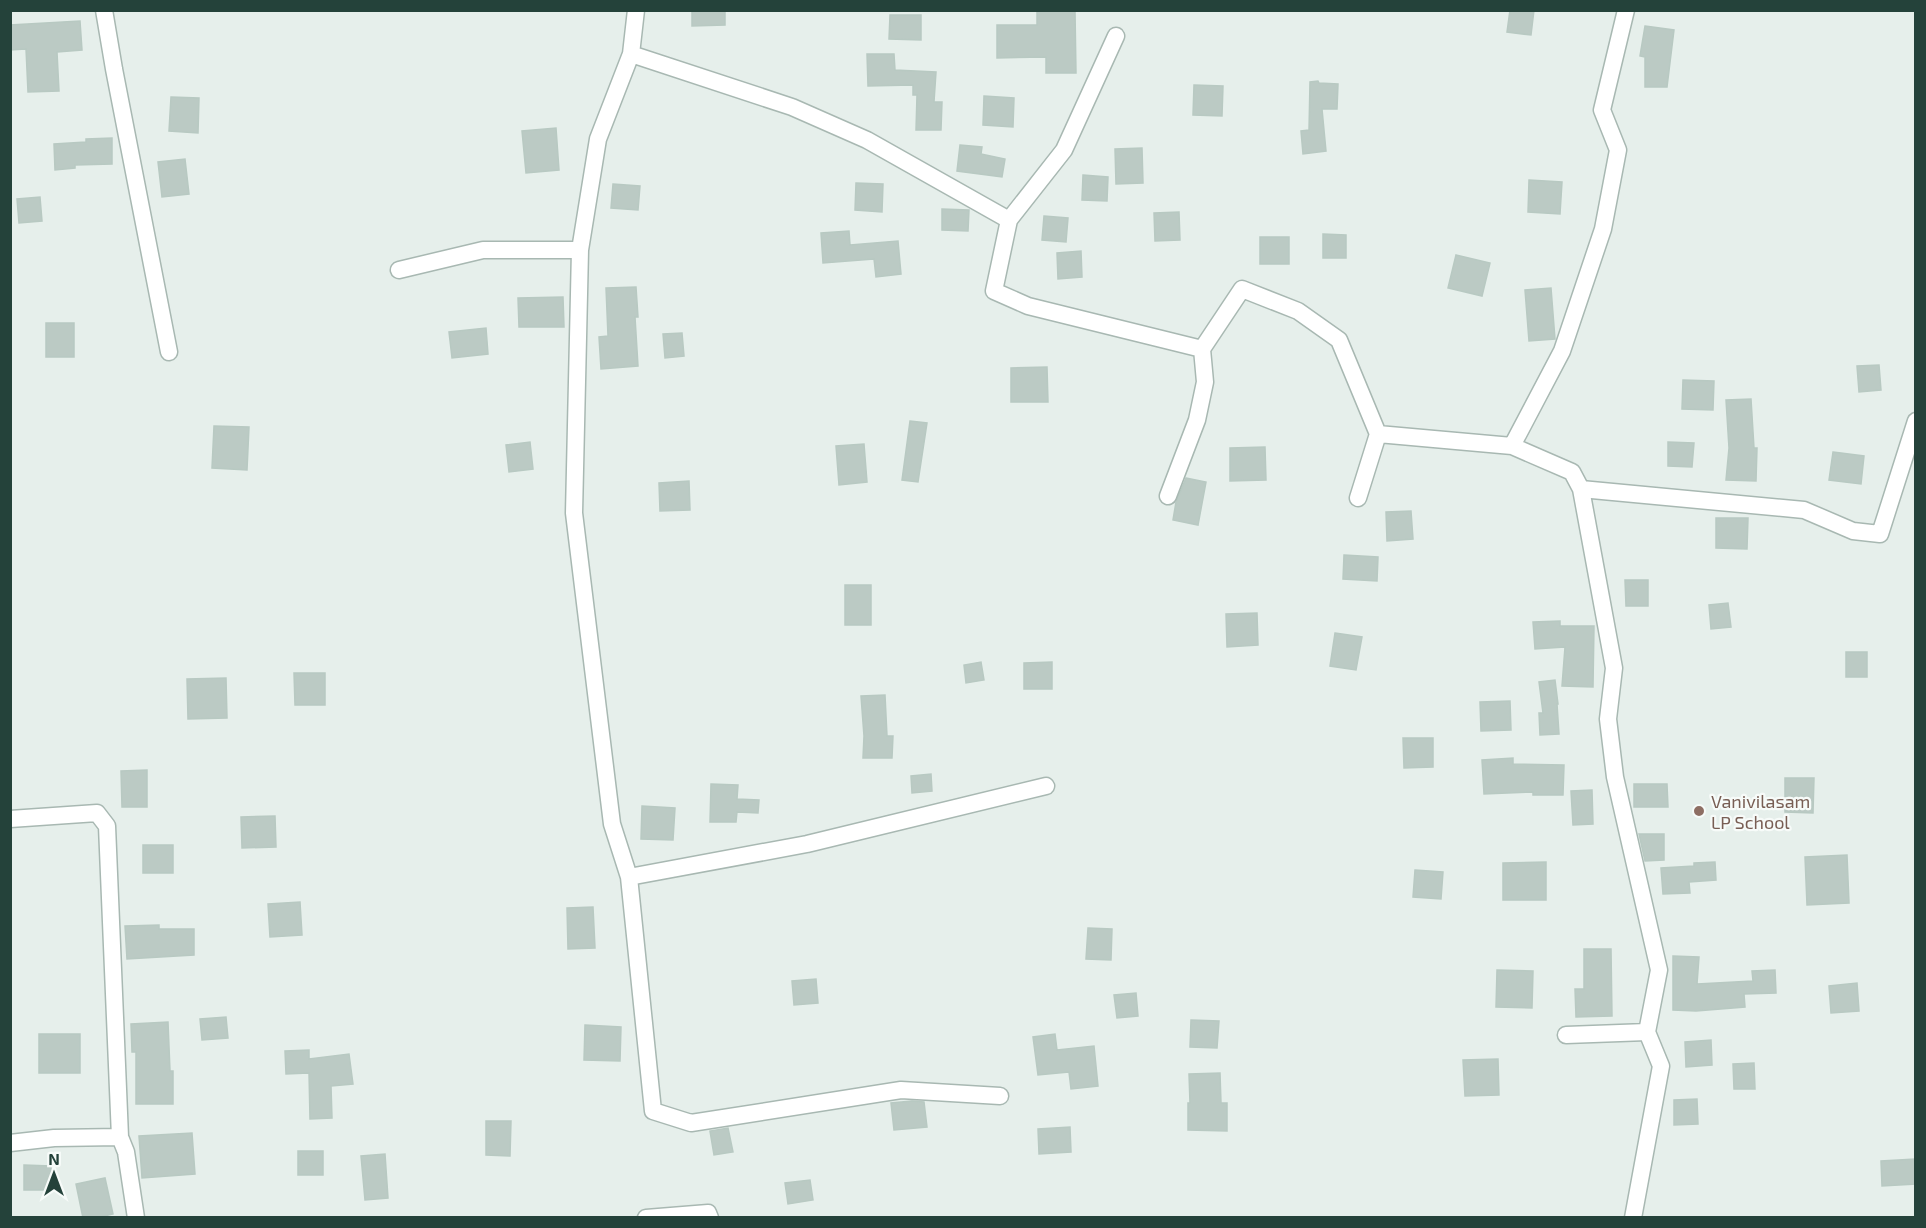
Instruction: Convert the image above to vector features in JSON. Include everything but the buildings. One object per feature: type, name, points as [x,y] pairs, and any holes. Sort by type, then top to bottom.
[{"type":"street","points":[[104,10],[169,352]]},
{"type":"street","points":[[636,10],[631,54],[598,139],[580,250],[574,513],[612,824],[629,877],[653,1111],[691,1123],[901,1090],[1000,1096]]},
{"type":"street","points":[[1512,446],[1562,351],[1603,229],[1618,150],[1602,110],[1626,10]]},
{"type":"street","points":[[1116,36],[1064,150],[1009,220],[994,291],[1028,306],[1202,349]]},
{"type":"street","points":[[631,54],[813,116],[867,140],[1009,220]]},
{"type":"street","points":[[399,270],[483,250],[580,250]]},
{"type":"street","points":[[1168,496],[1197,420],[1205,382],[1202,349],[1242,289],[1298,311],[1339,340],[1377,434],[1358,498]]},
{"type":"street","points":[[1581,489],[1804,510],[1853,531],[1880,534],[1916,421]]},
{"type":"street","points":[[1377,434],[1512,446],[1572,472],[1581,489],[1614,668],[1608,719],[1615,777],[1659,970],[1647,1032],[1661,1066],[1634,1218]]},
{"type":"street","points":[[629,877],[807,844],[1046,786]]},
{"type":"street","points":[[10,819],[97,813],[107,826],[120,1137],[126,1152],[136,1218]]},
{"type":"street","points":[[1566,1035],[1647,1032]]},
{"type":"street","points":[[10,1143],[54,1138],[120,1137]]},
{"type":"street","points":[[646,1218],[708,1213],[710,1218]]},
{"type":"place","name":"Vanivilasam LP School","points":[[1699,811]]}]
